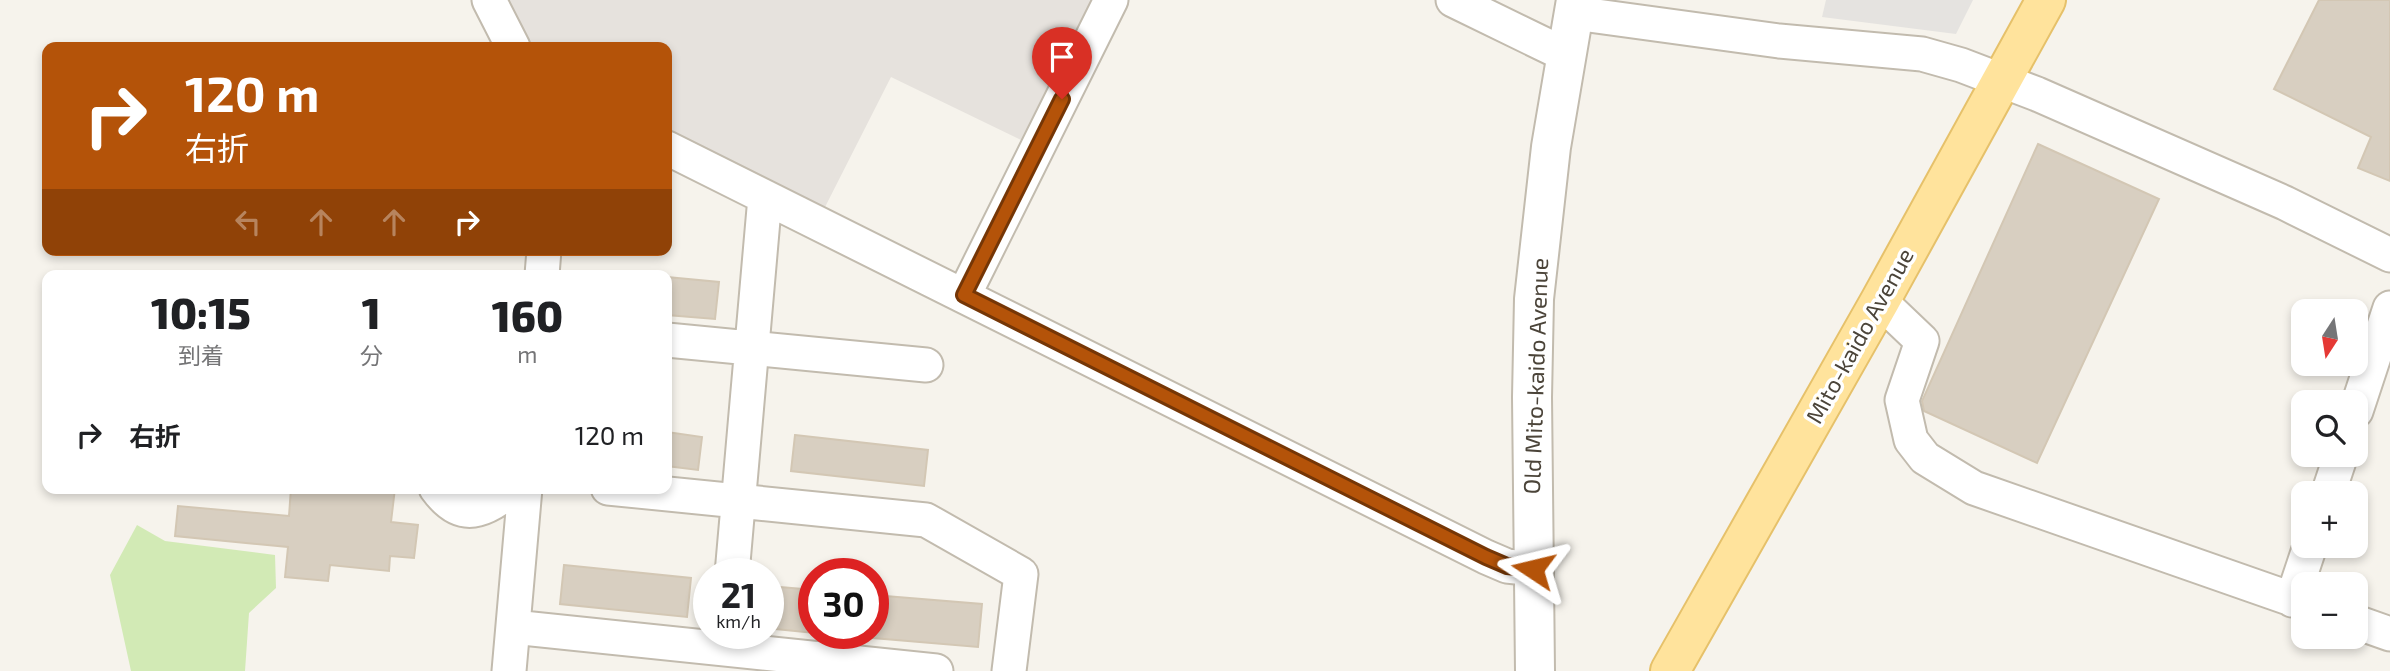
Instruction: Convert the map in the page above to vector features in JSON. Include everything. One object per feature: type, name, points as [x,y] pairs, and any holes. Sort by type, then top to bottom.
[{"type":"main road","name":"Mito-kaido Avenue","points":[[1670,671],[1880,302],[2046,0]]},
{"type":"street","points":[[489,0],[510,42]]},
{"type":"street","points":[[964,295],[1111,0]]},
{"type":"street","points":[[1453,0],[1566,55]]},
{"type":"street","points":[[1575,6],[1779,41],[1922,54],[1961,65],[2003,80],[2286,203],[2390,255]]},
{"type":"street","name":"Old Mito-kaido Avenue","points":[[1535,671],[1534,299],[1551,147],[1575,6]]},
{"type":"street","points":[[672,150],[1486,557],[1507,566],[1533,569]]},
{"type":"street","points":[[734,558],[765,197]]},
{"type":"street","points":[[1880,302],[1922,341],[1902,400],[1911,440],[1925,458],[1974,488],[2291,599]]},
{"type":"street","points":[[2363,390],[2390,308]]},
{"type":"street","points":[[672,340],[926,365]]},
{"type":"street","points":[[441,494],[453,507],[475,512],[505,494]]},
{"type":"street","points":[[509,671],[524,494]]},
{"type":"street","points":[[664,494],[926,520],[1021,574],[1009,671]]},
{"type":"street","points":[[513,626],[725,651],[936,671]]},
{"type":"street","points":[[2368,626],[2390,634]]},
{"type":"shaded area","points":[[498,0],[1094,0],[1021,140],[891,77],[823,211],[672,134],[672,42],[519,42]]},
{"type":"shaded area","points":[[1826,0],[1973,0],[1956,34],[1822,17]]},
{"type":"green space","points":[[137,525],[165,541],[275,555],[276,588],[249,613],[245,671],[131,671],[110,575]]},
{"type":"building","points":[[2319,0],[2390,0],[2390,181],[2358,168],[2371,137],[2274,89]]},
{"type":"building","points":[[2038,144],[2159,199],[2037,463],[1924,411],[1922,401]]},
{"type":"building","points":[[672,277],[719,282],[715,319],[672,315]]},
{"type":"building","points":[[672,433],[702,437],[698,470],[672,467]]},
{"type":"building","points":[[795,435],[928,450],[924,486],[791,471]]},
{"type":"building","points":[[291,494],[394,494],[391,522],[418,525],[414,558],[390,556],[389,571],[330,565],[328,581],[285,577],[288,547],[175,536],[178,506],[289,516]]},
{"type":"building","points":[[564,565],[691,578],[687,617],[560,604]]},
{"type":"building","points":[[784,587],[798,589],[798,631],[784,630]]},
{"type":"building","points":[[889,596],[982,604],[978,647],[889,639]]},
{"type":"route","points":[[1062,99],[964,295],[1486,557],[1507,566],[1533,569]]}]
